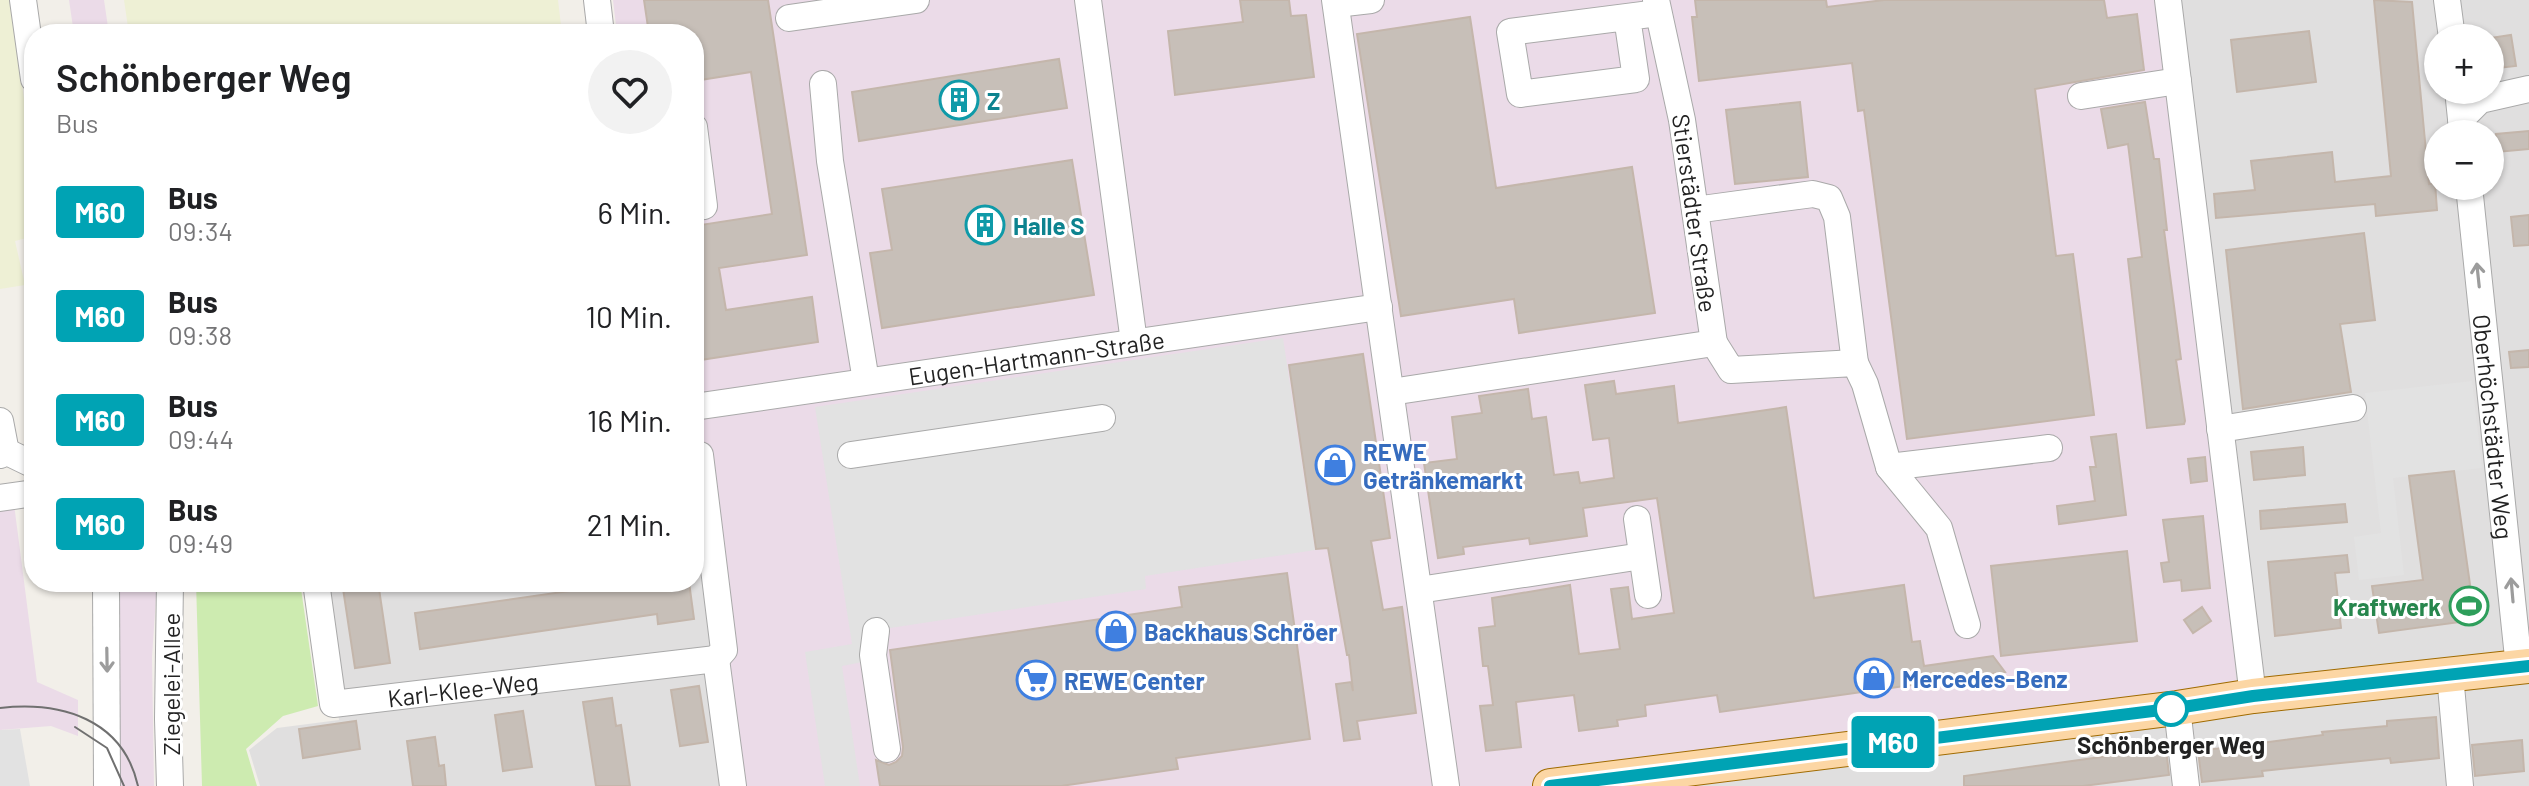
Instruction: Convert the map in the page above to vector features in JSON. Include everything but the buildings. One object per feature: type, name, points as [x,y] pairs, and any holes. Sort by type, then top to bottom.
[{"type":"main road","points":[[1550,786],[1671,778],[2253,696],[2524,667]]},
{"type":"street","points":[[23,0],[26,24]]},
{"type":"street","points":[[597,0],[600,24]]},
{"type":"street","points":[[789,18],[916,0]]},
{"type":"street","points":[[1088,0],[1134,342]]},
{"type":"street","points":[[1371,0],[1336,2],[1446,786]]},
{"type":"street","points":[[2168,0],[2253,696]]},
{"type":"street","points":[[2447,0],[2450,24]]},
{"type":"street","points":[[1627,17],[1636,79],[1520,94],[1510,32],[1627,17],[1657,6]]},
{"type":"street","name":"Stierstädter Straße","points":[[1391,392],[1714,343],[1682,120],[1657,6]]},
{"type":"street","points":[[2081,96],[2178,81]]},
{"type":"street","points":[[823,84],[830,161],[866,381]]},
{"type":"street","points":[[2466,120],[2480,100],[2529,89]]},
{"type":"street","points":[[1695,210],[1813,194],[1829,198],[1837,217],[1855,363],[1865,384],[1889,467],[1939,528],[1967,625]]},
{"type":"street","name":"Oberhöchstädter Weg","points":[[2471,200],[2524,667]]},
{"type":"street","name":"Eugen-Hartmann-Straße","points":[[704,405],[1379,307]]},
{"type":"street","points":[[1714,343],[1731,370],[1855,363]]},
{"type":"street","points":[[2220,429],[2353,408]]},
{"type":"street","points":[[851,455],[1102,418]]},
{"type":"street","points":[[0,421],[5,447],[2,452],[24,461]]},
{"type":"street","points":[[1889,467],[2049,448]]},
{"type":"street","points":[[704,488],[724,650],[716,659],[733,786]]},
{"type":"street","points":[[0,498],[24,494]]},
{"type":"street","points":[[1637,519],[1648,595]]},
{"type":"street","points":[[1419,590],[1642,556]]},
{"type":"street","points":[[106,592],[107,786]]},
{"type":"street","name":"Ziegelei-Allee","points":[[170,592],[170,786]]},
{"type":"street","name":"Karl-Klee-Weg","points":[[317,592],[333,704],[716,659]]},
{"type":"street","points":[[876,631],[873,655],[887,749]]},
{"type":"street","points":[[2450,675],[2460,786]]},
{"type":"street","points":[[2177,708],[2186,786]]},
{"type":"shaded area","points":[[69,0],[104,0],[108,24],[73,24]]},
{"type":"shaded area","points":[[613,0],[2180,0],[2238,701],[1575,786],[735,786],[704,540],[704,24],[616,24]]},
{"type":"shaded area","points":[[2180,0],[2529,0],[2529,786],[1613,786]]},
{"type":"shaded area","points":[[1283,338],[1315,550],[1145,576],[1146,589],[864,632],[868,661],[842,666],[860,786],[825,786],[805,652],[852,644],[815,407]]},
{"type":"shaded area","points":[[2472,381],[2482,468],[2393,478],[2404,575],[2359,580],[2354,537],[2381,533],[2365,393]]},
{"type":"shaded area","points":[[14,504],[37,682],[78,700],[78,736],[51,726],[0,730],[0,506]]},
{"type":"shaded area","points":[[704,540],[735,786],[260,786],[249,750],[277,728],[339,720],[323,592],[704,592]]},
{"type":"shaded area","points":[[116,592],[156,592],[152,657],[154,786],[119,786]]},
{"type":"shaded area","points":[[20,729],[30,786],[0,786],[0,730]]},
{"type":"green space","points":[[0,0],[10,0],[24,99],[24,239],[15,241],[24,285],[0,289]]},
{"type":"green space","points":[[124,0],[558,0],[561,24],[128,24]]},
{"type":"green space","points":[[196,592],[301,592],[318,706],[283,716],[246,749],[257,786],[202,786]]},
{"type":"tram line","points":[[0,708],[45,708],[86,719],[104,730],[119,745],[130,763],[138,786]]},
{"type":"tram line","points":[[75,727],[107,748],[124,786]]},
{"type":"bus line","name":"M60","points":[[1550,786],[2253,696],[2529,666]]},
{"type":"place","name":"Z","points":[[959,100]]},
{"type":"place","name":"Halle S","points":[[985,225]]},
{"type":"place","name":"REWE Getränkemarkt","points":[[1335,465]]},
{"type":"place","name":"Kraftwerk","points":[[2469,606]]},
{"type":"place","name":"Backhaus Schröer","points":[[1116,631]]},
{"type":"place","name":"Mercedes-Benz","points":[[1874,678]]},
{"type":"place","name":"REWE Center","points":[[1036,680]]},
{"type":"place","name":"Schönberger Weg","points":[[2171,709]]}]
